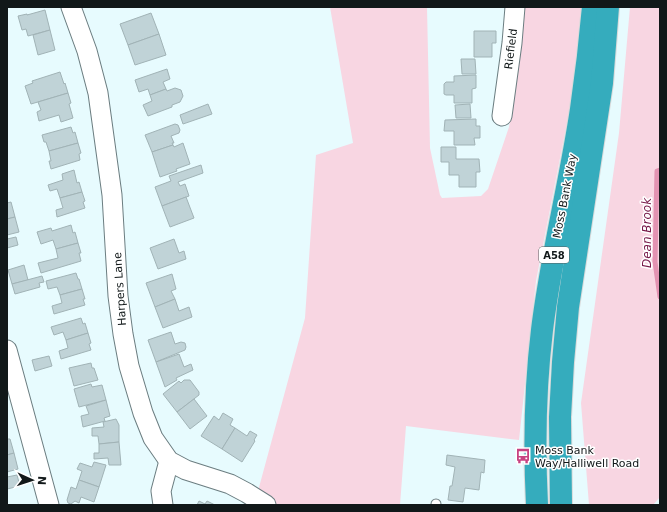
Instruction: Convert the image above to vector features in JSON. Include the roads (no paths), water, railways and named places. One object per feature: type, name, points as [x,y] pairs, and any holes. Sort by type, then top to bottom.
[{"type":"highway","name":"Moss Bank Way","points":[[537,505],[535,433],[537,380],[542,328],[581,110],[590,44],[593,7]]},
{"type":"highway","name":"Moss Bank Way","points":[[561,505],[560,417],[568,307],[602,83],[608,7]]},
{"type":"street","name":"Harpers Lane","points":[[71,7],[87,51],[98,93],[112,195],[118,296],[123,334],[129,366],[143,414],[153,438],[169,461],[186,470],[230,484],[266,505]]},
{"type":"street","name":"Riefield","points":[[502,116],[497,89],[512,43],[516,7]]},
{"type":"street","points":[[7,350],[49,505]]},
{"type":"street","points":[[157,503],[169,461]]},
{"type":"waterway","name":"Dean Brook","points":[[660,170],[657,171],[655,262],[660,297]]},
{"type":"place","name":"Moss Bank Way/Halliwell Road","points":[[523,456]]}]
